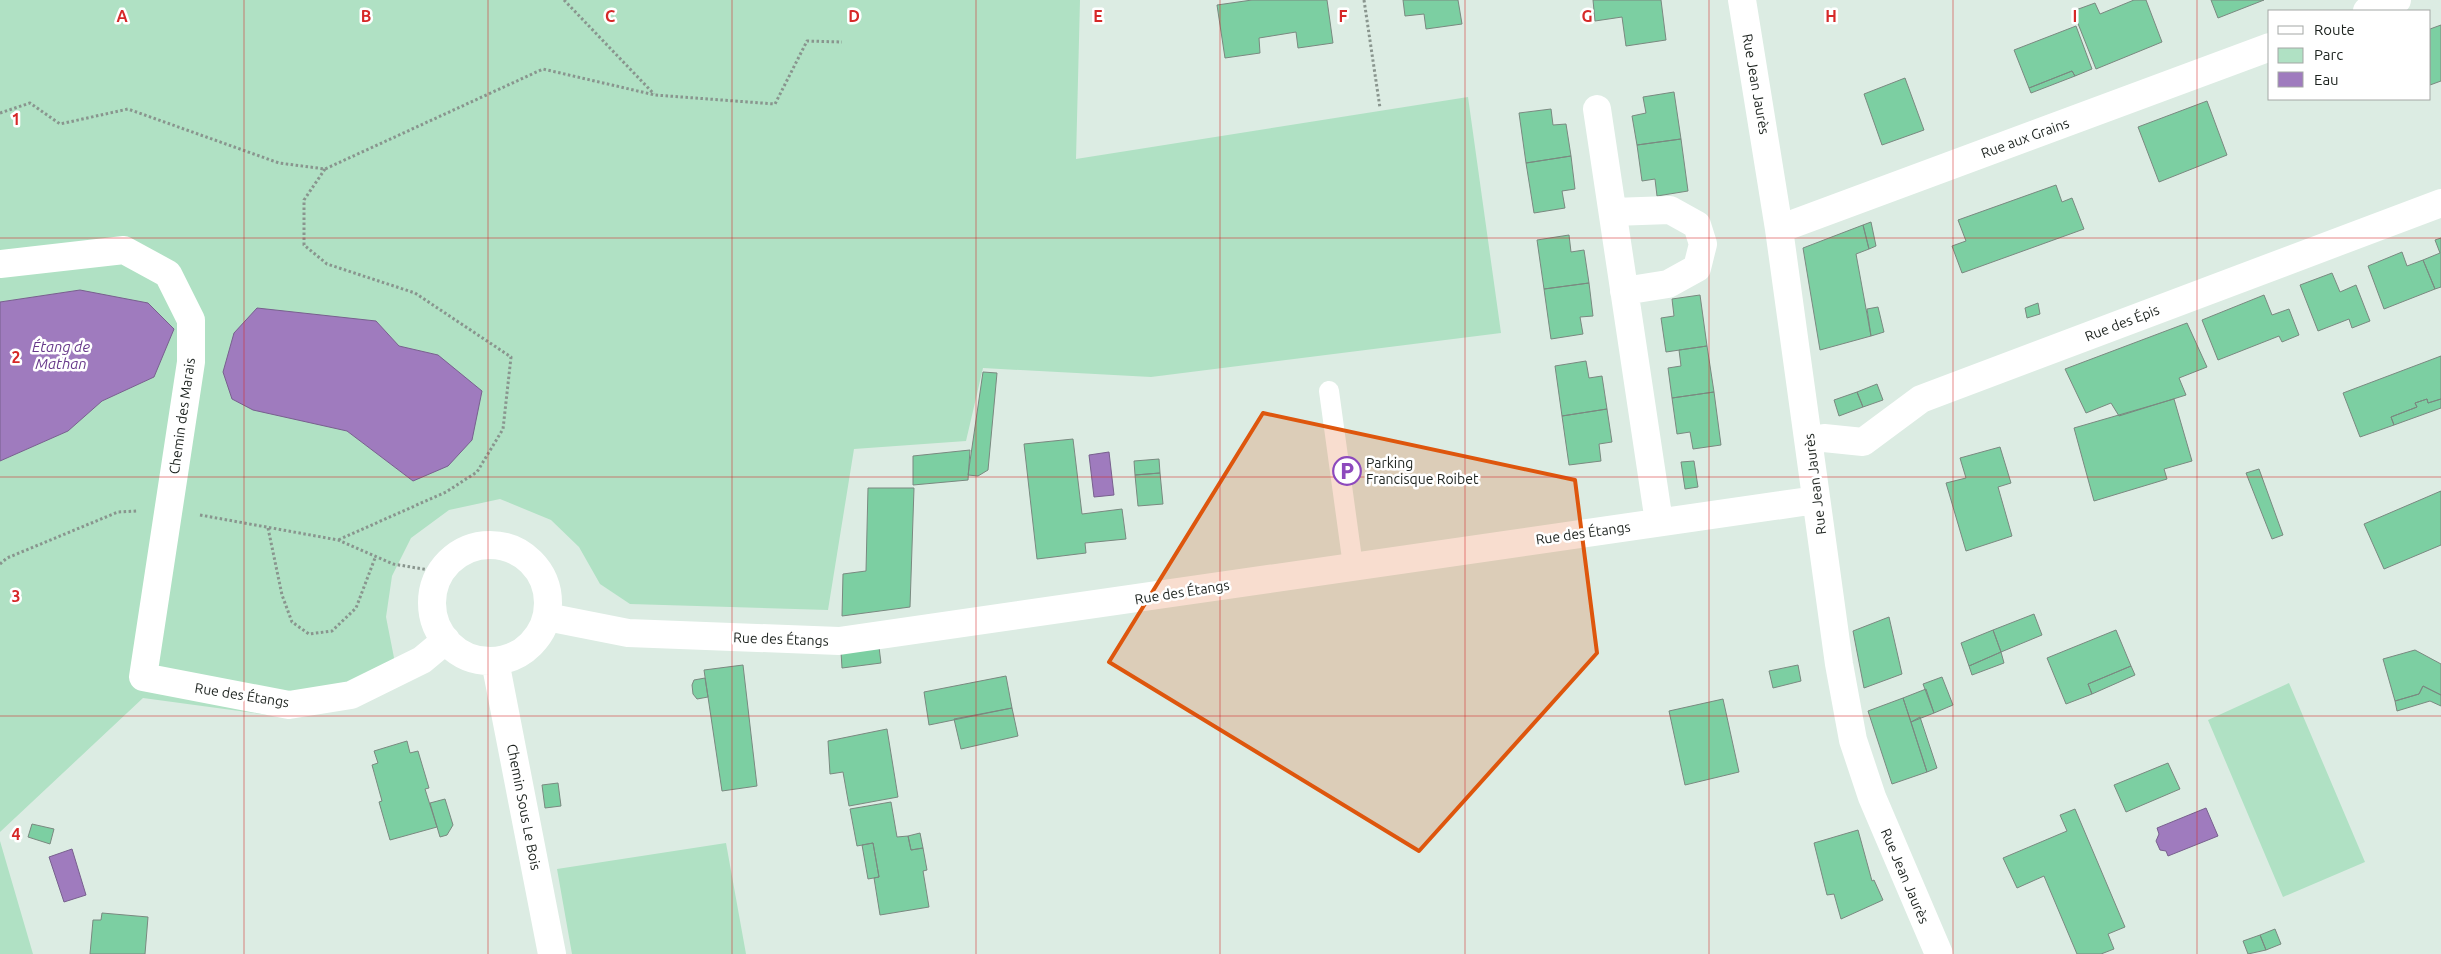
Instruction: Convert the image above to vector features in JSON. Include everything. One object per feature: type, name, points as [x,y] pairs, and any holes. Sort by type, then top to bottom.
[{"type":"street","name":"Rue Jean Jaurès","points":[[1742,0],[1780,229],[1839,664],[1853,740],[1872,797],[1940,954]]},
{"type":"street","points":[[2370,10],[2397,0]]},
{"type":"street","name":"Rue aux Grains","points":[[1780,229],[2268,48]]},
{"type":"street","points":[[1597,109],[1659,522]]},
{"type":"street","name":"Rue des Épis","points":[[1810,440],[1824,438],[1862,442],[1921,399],[2441,203]]},
{"type":"street","points":[[1613,212],[1670,210],[1697,225],[1703,244],[1697,268],[1668,284],[1624,291]]},
{"type":"street","name":"Chemin des Marais","points":[[0,264],[124,250],[168,274],[191,320],[191,362],[143,677]]},
{"type":"street","name":"Rue des Étangs","points":[[547,617],[628,633],[839,641],[1816,500]]},
{"type":"street","points":[[486,545],[513,550],[535,565],[545,581],[548,598],[547,617],[540,634],[528,648],[512,657],[494,661],[476,659],[460,652],[446,640],[436,625],[432,607],[434,589],[441,572],[453,558],[468,549],[486,545]]},
{"type":"street","name":"Rue des Étangs","points":[[143,677],[289,705],[351,695],[417,663],[446,640]]},
{"type":"street","name":"Chemin Sous Le Bois","points":[[494,661],[552,954]]},
{"type":"lane","points":[[1329,391],[1353,566]]},
{"type":"path","points":[[564,0],[655,95]]},
{"type":"path","points":[[1364,0],[1380,108]]},
{"type":"path","points":[[338,540],[446,492],[477,472],[503,429],[511,357],[415,293],[327,264],[304,245],[304,200],[325,169],[543,69],[655,95],[775,104],[807,41],[842,42]]},
{"type":"path","points":[[0,113],[30,103],[60,124],[128,109],[279,163],[325,169]]},
{"type":"path","points":[[0,564],[7,558],[118,512],[168,509],[338,540],[375,558],[393,564],[441,572]]},
{"type":"path","points":[[268,528],[282,595],[292,622],[309,634],[332,631],[356,608],[375,558]]},
{"type":"highlighted area","points":[[1263,413],[1575,480],[1597,653],[1419,851],[1109,662]]},
{"type":"green space","points":[[0,0],[1080,0],[1076,159],[1468,97],[1501,333],[1151,377],[983,368],[966,441],[854,449],[828,610],[630,604],[600,584],[579,547],[551,520],[500,499],[449,510],[411,538],[392,576],[386,617],[397,673],[292,718],[143,698],[0,832],[0,461],[68,431],[102,401],[154,377],[80,290],[0,302]],"holes":[[[376,321],[399,346],[438,355],[413,481],[347,431]]]},
{"type":"green space","points":[[2289,683],[2365,862],[2283,897],[2208,720]]},
{"type":"green space","points":[[0,841],[33,954],[0,954]]},
{"type":"green space","points":[[726,843],[746,954],[572,954],[557,869]]},
{"type":"water","name":"Étang de Mathan","points":[[80,290],[148,303],[174,329],[154,377],[102,401],[68,431],[0,461],[0,302]]},
{"type":"water","points":[[257,308],[376,321],[399,346],[438,355],[482,391],[472,440],[448,466],[413,481],[347,431],[253,410],[232,399],[223,372],[234,333]]},
{"type":"water","points":[[1109,452],[1114,495],[1094,497],[1089,455]]},
{"type":"water","points":[[2206,808],[2218,836],[2168,856],[2166,851],[2160,850],[2156,841],[2159,834],[2157,828]]},
{"type":"water","points":[[72,849],[86,895],[64,902],[49,857]]},
{"type":"building","points":[[1252,0],[1327,0],[1333,43],[1298,48],[1296,32],[1259,38],[1260,53],[1225,58],[1217,5]]},
{"type":"building","points":[[1403,0],[1458,0],[1462,24],[1426,29],[1424,14],[1405,16]]},
{"type":"building","points":[[1593,0],[1661,0],[1666,40],[1626,46],[1622,17],[1595,21]]},
{"type":"building","points":[[2134,0],[2146,0],[2162,42],[2096,69],[2073,11],[2095,3],[2100,14]]},
{"type":"building","points":[[2211,0],[2264,0],[2218,18]]},
{"type":"building","points":[[2441,25],[2441,81],[2431,85],[2431,29]]},
{"type":"building","points":[[2076,26],[2092,69],[2075,76],[2072,71],[2029,88],[2014,50]]},
{"type":"building","points":[[2072,71],[2075,76],[2031,93],[2029,88]]},
{"type":"building","points":[[1905,78],[1924,130],[1882,145],[1864,94]]},
{"type":"building","points":[[1674,92],[1681,139],[1637,145],[1632,116],[1646,113],[1643,97]]},
{"type":"building","points":[[2207,101],[2227,155],[2159,182],[2138,127]]},
{"type":"building","points":[[1551,109],[1553,125],[1566,124],[1571,156],[1526,163],[1519,113]]},
{"type":"building","points":[[1681,139],[1688,191],[1657,196],[1655,179],[1642,181],[1637,145]]},
{"type":"building","points":[[1571,156],[1575,189],[1562,191],[1565,208],[1534,213],[1526,163]]},
{"type":"building","points":[[2056,185],[2062,202],[2072,198],[2084,229],[1962,273],[1952,246],[1966,241],[1958,220]]},
{"type":"building","points":[[1871,222],[1876,246],[1869,249],[1863,225]]},
{"type":"building","points":[[1863,225],[1869,249],[1856,254],[1871,336],[1820,350],[1803,248]]},
{"type":"building","points":[[1569,235],[1571,252],[1584,250],[1589,283],[1544,289],[1537,240]]},
{"type":"building","points":[[2441,238],[2441,287],[2435,289],[2423,260],[2440,253],[2435,240]]},
{"type":"building","points":[[2402,252],[2407,266],[2423,260],[2435,289],[2384,309],[2368,266]]},
{"type":"building","points":[[2332,273],[2340,292],[2356,285],[2370,321],[2352,328],[2349,319],[2318,331],[2300,285]]},
{"type":"building","points":[[1589,283],[1593,316],[1580,317],[1583,334],[1551,339],[1544,289]]},
{"type":"building","points":[[1700,295],[1707,346],[1666,352],[1661,318],[1674,316],[1672,299]]},
{"type":"building","points":[[2264,295],[2272,315],[2289,309],[2299,335],[2282,342],[2279,336],[2218,360],[2202,320]]},
{"type":"building","points":[[2038,303],[2040,314],[2027,318],[2025,308]]},
{"type":"building","points":[[1878,307],[1884,332],[1871,336],[1867,309]]},
{"type":"building","points":[[2187,323],[2207,367],[2179,378],[2186,395],[2119,416],[2111,403],[2086,413],[2065,369]]},
{"type":"building","points":[[1707,346],[1714,392],[1672,398],[1668,368],[1681,366],[1679,350]]},
{"type":"building","points":[[2441,356],[2441,399],[2428,403],[2427,399],[2415,403],[2417,407],[2391,417],[2394,425],[2360,437],[2343,393]]},
{"type":"building","points":[[1586,361],[1589,378],[1602,376],[1607,409],[1562,416],[1555,366]]},
{"type":"building","points":[[983,372],[997,373],[988,470],[978,476],[968,475]]},
{"type":"building","points":[[1877,384],[1883,400],[1863,407],[1857,392]]},
{"type":"building","points":[[1714,392],[1721,445],[1693,449],[1690,432],[1677,434],[1672,398]]},
{"type":"building","points":[[1857,392],[1863,407],[1839,416],[1834,400]]},
{"type":"building","points":[[2174,399],[2192,461],[2164,469],[2167,479],[2094,501],[2074,428]]},
{"type":"building","points":[[2427,399],[2428,403],[2441,399],[2441,408],[2394,425],[2391,417],[2417,407],[2415,403]]},
{"type":"building","points":[[1607,409],[1612,442],[1599,444],[1601,461],[1569,465],[1562,416]]},
{"type":"building","points":[[1073,439],[1082,514],[1122,509],[1126,539],[1085,543],[1086,553],[1037,559],[1024,444]]},
{"type":"building","points":[[2000,447],[2011,483],[1998,487],[2012,536],[1966,551],[1946,483],[1966,478],[1960,458]]},
{"type":"building","points":[[970,450],[968,480],[913,485],[913,456]]},
{"type":"building","points":[[1159,459],[1160,473],[1135,475],[1134,461]]},
{"type":"building","points":[[1694,461],[1698,487],[1685,489],[1681,462]]},
{"type":"building","points":[[2259,469],[2283,535],[2272,539],[2246,473]]},
{"type":"building","points":[[1160,473],[1163,504],[1138,506],[1135,475]]},
{"type":"building","points":[[868,488],[914,488],[910,607],[842,616],[843,574],[866,571]]},
{"type":"building","points":[[2441,491],[2441,545],[2384,569],[2364,524]]},
{"type":"building","points":[[2034,614],[2042,635],[2001,652],[1993,630]]},
{"type":"building","points":[[1889,617],[1902,674],[1864,688],[1853,631]]},
{"type":"building","points":[[1993,630],[2001,652],[1969,666],[1961,643]]},
{"type":"building","points":[[2116,630],[2131,666],[2088,684],[2092,694],[2066,704],[2047,658]]},
{"type":"building","points":[[879,647],[881,663],[842,668],[841,652]]},
{"type":"building","points":[[2415,650],[2441,664],[2441,695],[2423,686],[2419,694],[2395,701],[2383,659]]},
{"type":"building","points":[[2001,652],[2004,663],[1972,675],[1969,666]]},
{"type":"building","points":[[743,665],[757,786],[722,791],[704,670]]},
{"type":"building","points":[[1798,665],[1801,681],[1773,688],[1769,671]]},
{"type":"building","points":[[2131,666],[2135,675],[2092,694],[2088,684]]},
{"type":"building","points":[[1006,676],[1012,708],[929,725],[924,692]]},
{"type":"building","points":[[1942,677],[1953,705],[1934,713],[1923,684]]},
{"type":"building","points":[[705,678],[708,697],[697,699],[693,694],[692,685],[694,680]]},
{"type":"building","points":[[2423,686],[2441,695],[2441,706],[2430,701],[2397,711],[2395,701],[2419,694]]},
{"type":"building","points":[[1926,689],[1934,713],[1911,722],[1903,698]]},
{"type":"building","points":[[1903,698],[1927,772],[1892,784],[1868,711]]},
{"type":"building","points":[[1723,699],[1739,772],[1685,785],[1669,711]]},
{"type":"building","points":[[1012,708],[1018,736],[961,749],[954,719]]},
{"type":"building","points":[[1920,717],[1937,768],[1927,772],[1911,722]]},
{"type":"building","points":[[887,729],[898,797],[849,806],[843,772],[830,774],[828,741]]},
{"type":"building","points":[[407,741],[410,753],[418,751],[429,788],[425,789],[437,827],[390,840],[379,802],[382,801],[372,765],[378,763],[374,751]]},
{"type":"building","points":[[2168,763],[2180,789],[2126,812],[2114,785]]},
{"type":"building","points":[[558,783],[561,806],[545,808],[542,785]]},
{"type":"building","points":[[445,799],[453,825],[447,835],[440,837],[430,803]]},
{"type":"building","points":[[891,802],[897,837],[908,836],[911,850],[923,848],[927,870],[923,871],[929,907],[880,915],[874,878],[879,877],[873,843],[857,846],[850,809]]},
{"type":"building","points":[[2075,809],[2125,927],[2108,934],[2114,949],[2101,954],[2077,954],[2044,876],[2017,888],[2003,858],[2067,831],[2060,815]]},
{"type":"building","points":[[32,824],[54,829],[50,844],[28,837]]},
{"type":"building","points":[[1858,830],[1872,881],[1874,880],[1883,900],[1841,919],[1834,894],[1827,895],[1814,843]]},
{"type":"building","points":[[920,833],[923,848],[911,850],[908,836]]},
{"type":"building","points":[[873,843],[879,877],[868,879],[862,845]]},
{"type":"building","points":[[102,913],[148,917],[145,954],[90,954],[93,920],[101,920]]},
{"type":"building","points":[[2275,929],[2281,944],[2266,950],[2260,935]]},
{"type":"building","points":[[2260,935],[2266,950],[2248,954],[2243,941]]},
{"type":"place","name":"Parking Francisque Roibet","points":[[1347,471]]}]
